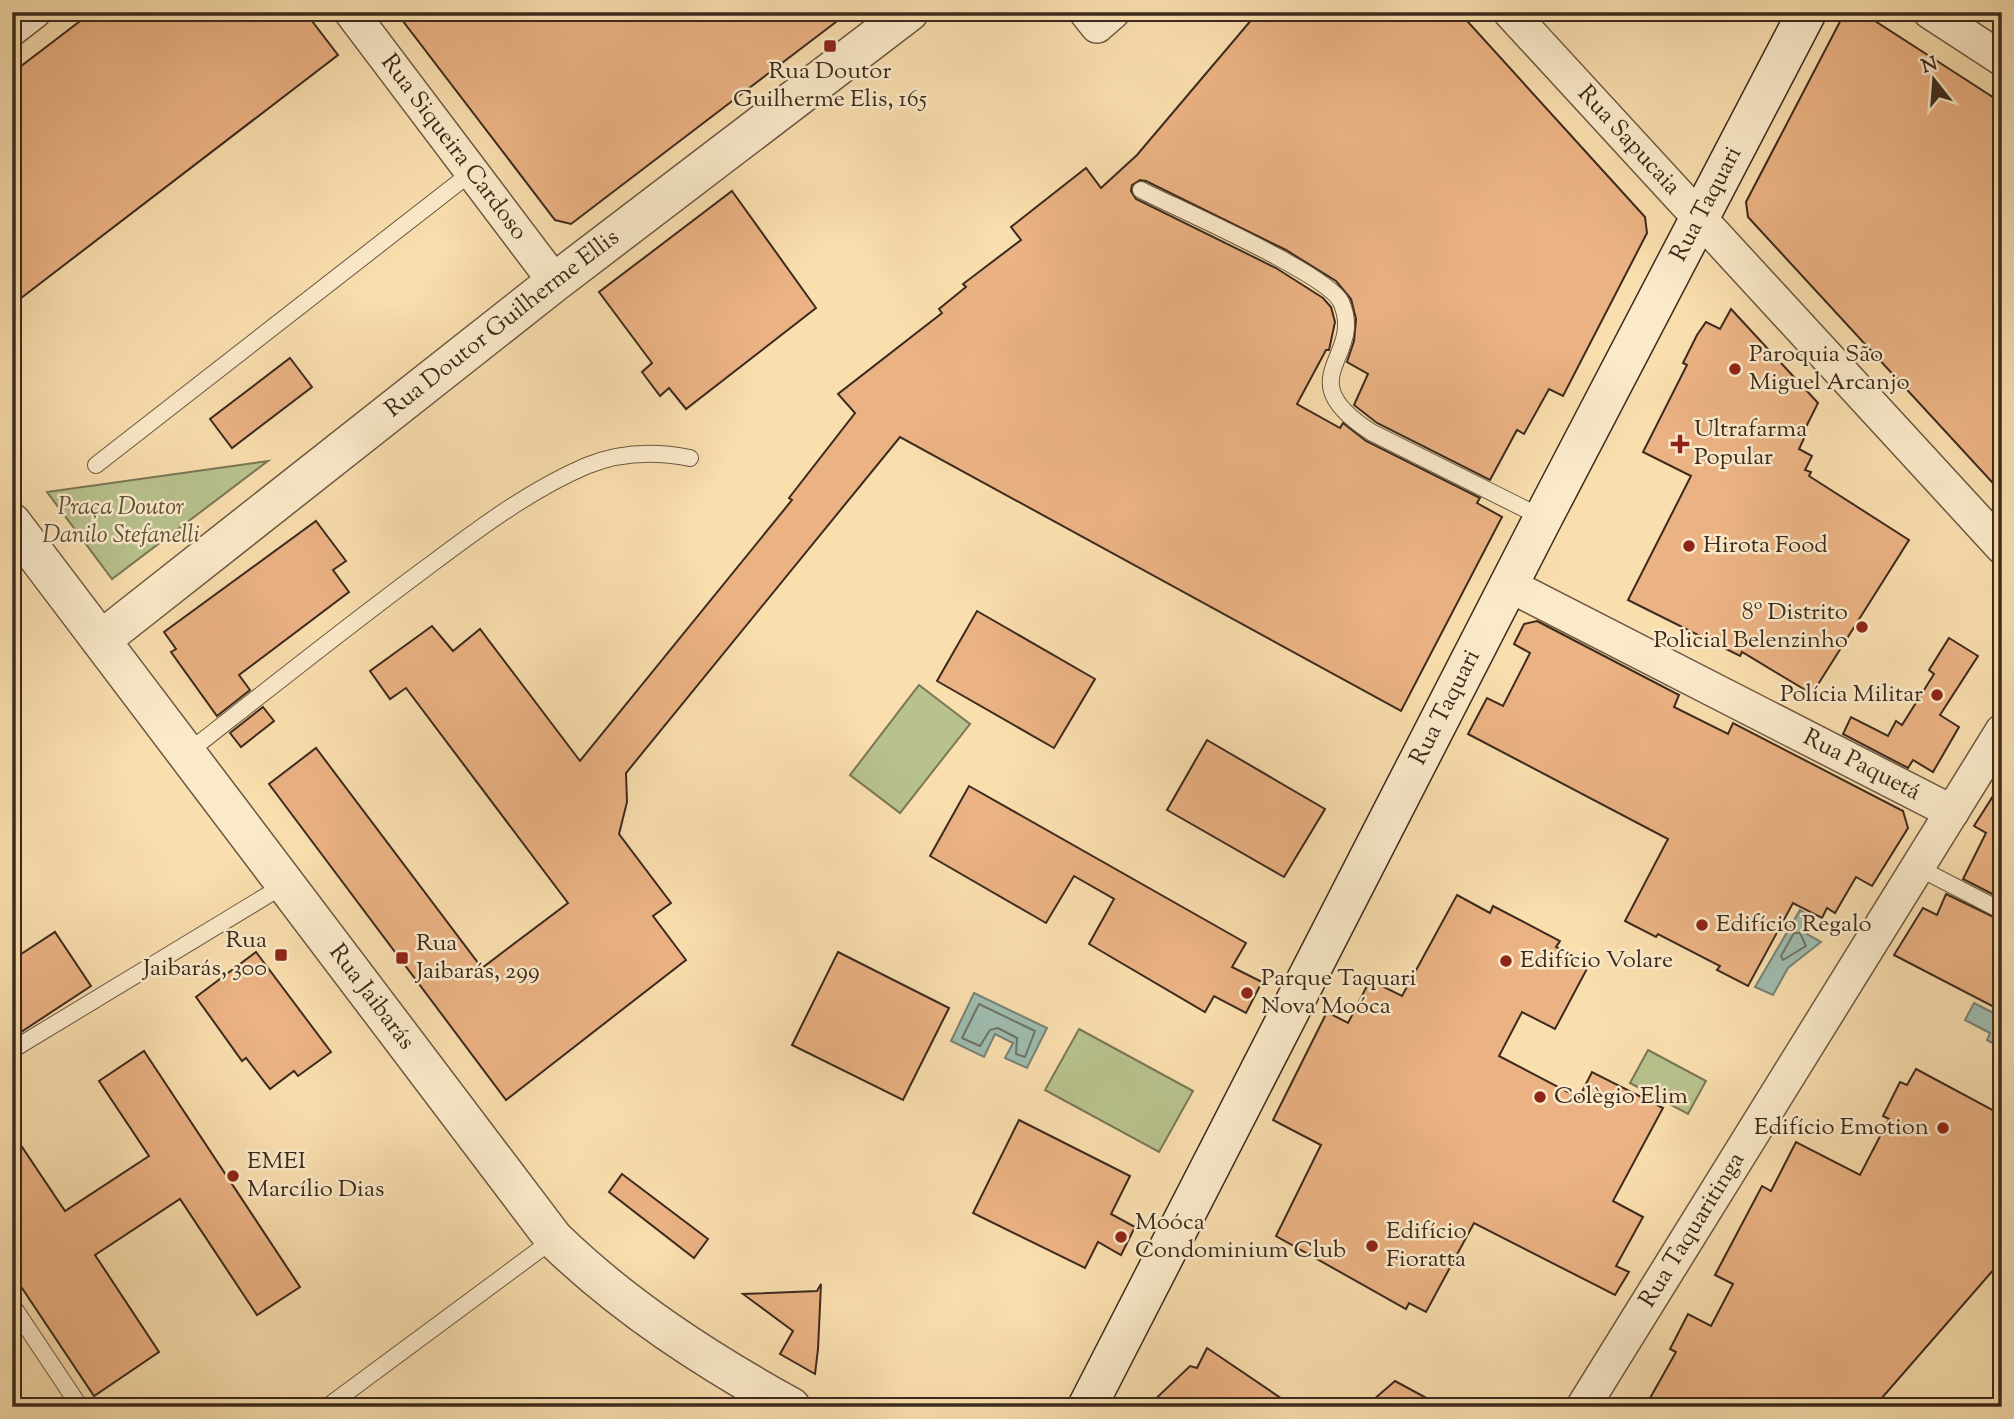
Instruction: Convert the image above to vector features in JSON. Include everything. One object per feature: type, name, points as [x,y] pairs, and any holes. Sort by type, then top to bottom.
[{"type":"street","points":[[12,29],[34,12]]},
{"type":"street","name":"Rua Siqueira Cardoso","points":[[351,12],[555,282]]},
{"type":"street","name":"Rua Doutor Guilherme Ellis","points":[[101,639],[555,282],[909,12]]},
{"type":"street","name":"Rua Sapucaia","points":[[1510,12],[2002,547]]},
{"type":"street","name":"Rua Taquari","points":[[1087,1407],[1543,518],[1807,12]]},
{"type":"street","points":[[1930,12],[2002,59]]},
{"type":"street","name":"Rua Jaibarás","points":[[12,523],[554,1239],[594,1278],[641,1314],[791,1407]]},
{"type":"street","name":"Rua Paquetá","points":[[1509,585],[1952,812]]},
{"type":"street","name":"Rua Taquaritinga","points":[[1583,1407],[2002,731]]},
{"type":"lane","points":[[96,465],[472,172]]},
{"type":"lane","points":[[1141,190],[1307,274],[1340,300],[1345,317],[1344,334],[1329,387],[1336,403],[1348,417],[1371,432],[1543,518]]},
{"type":"lane","points":[[187,753],[402,586],[496,516],[545,486],[588,465],[629,454],[662,453],[690,458]]},
{"type":"lane","points":[[1917,867],[2002,911]]},
{"type":"lane","points":[[12,1050],[286,884]]},
{"type":"lane","points":[[327,1407],[554,1239]]},
{"type":"lane","points":[[12,1305],[80,1407]]},
{"type":"green space","name":"Praça Doutor Danilo Stefanelli","points":[[268,461],[112,579],[47,492]]},
{"type":"green space","points":[[919,685],[970,724],[900,813],[850,775]]},
{"type":"green space","points":[[1079,1029],[1193,1091],[1159,1152],[1045,1090]]},
{"type":"green space","points":[[1648,1050],[1706,1081],[1688,1114],[1630,1083]]},
{"type":"water","points":[[1800,910],[1815,919],[1807,934],[1821,942],[1788,968],[1773,995],[1755,987]]},
{"type":"water","points":[[974,993],[1047,1028],[1027,1068],[1005,1058],[1013,1043],[995,1034],[984,1057],[951,1041]]},
{"type":"water","points":[[1974,1003],[2002,1017],[2002,1048],[1987,1040],[1990,1033],[1965,1020]]},
{"type":"building","points":[[92,12],[305,12],[338,55],[12,305],[12,73]]},
{"type":"building","points":[[396,12],[849,12],[571,224],[555,220]]},
{"type":"building","points":[[1258,12],[1459,12],[1645,217],[1647,233],[1563,396],[1549,389],[1524,434],[1517,430],[1490,480],[1377,423],[1354,405],[1368,374],[1347,362],[1354,341],[1356,319],[1351,299],[1336,281],[1286,250],[1146,181],[1140,180],[1132,185],[1131,191],[1136,199],[1276,268],[1323,298],[1331,307],[1335,322],[1329,350],[1326,350],[1297,404],[1340,428],[1343,423],[1366,441],[1480,498],[1477,503],[1502,517],[1401,711],[900,437],[626,773],[627,802],[619,834],[671,903],[653,916],[686,960],[506,1100],[269,784],[316,748],[482,968],[568,903],[406,688],[390,699],[370,671],[432,626],[453,651],[480,629],[580,761],[792,500],[789,498],[855,413],[838,394],[942,313],[939,309],[966,287],[963,284],[1021,240],[1011,227],[1086,168],[1101,188],[1137,155]]},
{"type":"building","points":[[1845,12],[1861,12],[2002,103],[2002,493],[1748,217],[1746,202]]},
{"type":"building","points":[[732,191],[816,308],[686,409],[669,388],[660,396],[642,372],[652,363],[599,292]]},
{"type":"building","points":[[1731,309],[1818,403],[1803,433],[1806,434],[1799,449],[1812,456],[1805,470],[1811,472],[1809,476],[1909,540],[1812,694],[1742,652],[1740,656],[1628,600],[1691,476],[1643,452],[1687,365],[1683,363],[1697,335],[1706,322],[1720,329]]},
{"type":"building","points":[[290,358],[312,387],[232,448],[210,419]]},
{"type":"building","points":[[316,521],[346,561],[333,570],[349,592],[239,675],[250,690],[217,716],[171,652],[176,649],[164,632]]},
{"type":"building","points":[[977,611],[1095,679],[1054,748],[937,681]]},
{"type":"building","points":[[1537,621],[1679,695],[1674,707],[1728,734],[1733,723],[1903,811],[1908,828],[1872,886],[1856,877],[1835,913],[1827,908],[1822,918],[1793,903],[1748,986],[1717,970],[1720,966],[1658,934],[1656,937],[1625,921],[1668,839],[1468,734],[1487,698],[1503,706],[1530,653],[1514,644],[1524,624]]},
{"type":"building","points":[[1949,638],[1978,656],[1940,715],[1959,727],[1933,772],[1913,760],[1908,768],[1843,734],[1851,717],[1888,736],[1896,721],[1902,725],[1934,674],[1929,670]]},
{"type":"building","points":[[263,707],[274,721],[241,747],[230,733]]},
{"type":"building","points":[[1207,740],[1325,809],[1284,877],[1167,810]]},
{"type":"building","points":[[2002,782],[2002,899],[1963,879],[1986,833],[1974,826]]},
{"type":"building","points":[[969,786],[1246,943],[1232,967],[1262,982],[1246,1013],[1214,996],[1205,1012],[1089,944],[1114,899],[1074,876],[1046,923],[930,856]]},
{"type":"building","points":[[1946,894],[2002,921],[2002,993],[1994,1007],[1894,955],[1923,908],[1937,915]]},
{"type":"building","points":[[1457,895],[1490,913],[1493,906],[1560,941],[1556,947],[1589,965],[1555,1029],[1522,1012],[1499,1056],[1579,1098],[1592,1072],[1663,1108],[1613,1201],[1643,1217],[1616,1266],[1629,1272],[1615,1295],[1474,1223],[1426,1312],[1409,1303],[1406,1309],[1276,1236],[1321,1145],[1273,1120],[1327,1012],[1348,1023],[1370,980],[1402,996]]},
{"type":"building","points":[[55,932],[91,986],[12,1038],[12,960]]},
{"type":"building","points":[[256,952],[331,1052],[298,1076],[294,1071],[270,1089],[246,1058],[242,1061],[196,997]]},
{"type":"building","points":[[838,952],[949,1008],[903,1100],[792,1045]]},
{"type":"building","points":[[144,1051],[300,1287],[257,1315],[180,1199],[95,1255],[159,1352],[94,1396],[12,1273],[12,1132],[65,1211],[149,1156],[99,1081]]},
{"type":"building","points":[[1916,1069],[2002,1115],[2002,1260],[1874,1407],[1645,1407],[1676,1352],[1670,1349],[1688,1314],[1711,1326],[1733,1284],[1715,1275],[1762,1186],[1771,1191],[1796,1142],[1860,1175],[1889,1119],[1883,1116],[1900,1082],[1907,1085]]},
{"type":"building","points":[[1019,1120],[1130,1176],[1111,1214],[1135,1227],[1121,1255],[1098,1242],[1085,1268],[973,1213]]},
{"type":"building","points":[[622,1174],[708,1239],[694,1258],[609,1192]]},
{"type":"building","points":[[821,1284],[815,1374],[780,1354],[793,1331],[743,1294],[817,1291]]},
{"type":"building","points":[[1207,1348],[1294,1407],[1147,1407],[1190,1366],[1197,1368]]},
{"type":"building","points":[[1395,1381],[1443,1407],[1365,1407]]},
{"type":"place","name":"Rua Doutor Guilherme Elis, 165","points":[[830,46]]},
{"type":"place","name":"Paroquia São Miguel Arcanjo","points":[[1735,369]]},
{"type":"place","name":"Ultrafarma Popular","points":[[1680,444]]},
{"type":"place","name":"Hirota Food","points":[[1689,546]]},
{"type":"place","name":"8º Distrito Policial Belenzinho","points":[[1862,627]]},
{"type":"place","name":"Polícia Militar","points":[[1937,695]]},
{"type":"place","name":"Edifício Regalo","points":[[1702,925]]},
{"type":"place","name":"Rua Jaibarás, 300","points":[[281,955]]},
{"type":"place","name":"Rua Jaibarás, 299","points":[[402,958]]},
{"type":"place","name":"Edifício Volare","points":[[1506,961]]},
{"type":"place","name":"Parque Taquari Nova Moóca","points":[[1247,993]]},
{"type":"place","name":"Colègio Elim","points":[[1540,1097]]},
{"type":"place","name":"Edifício Emotion","points":[[1943,1128]]},
{"type":"place","name":"EMEI Marcílio Dias","points":[[233,1176]]},
{"type":"place","name":"Moóca Condominium Club","points":[[1121,1237]]},
{"type":"place","name":"Edifício Fioratta","points":[[1372,1246]]}]
